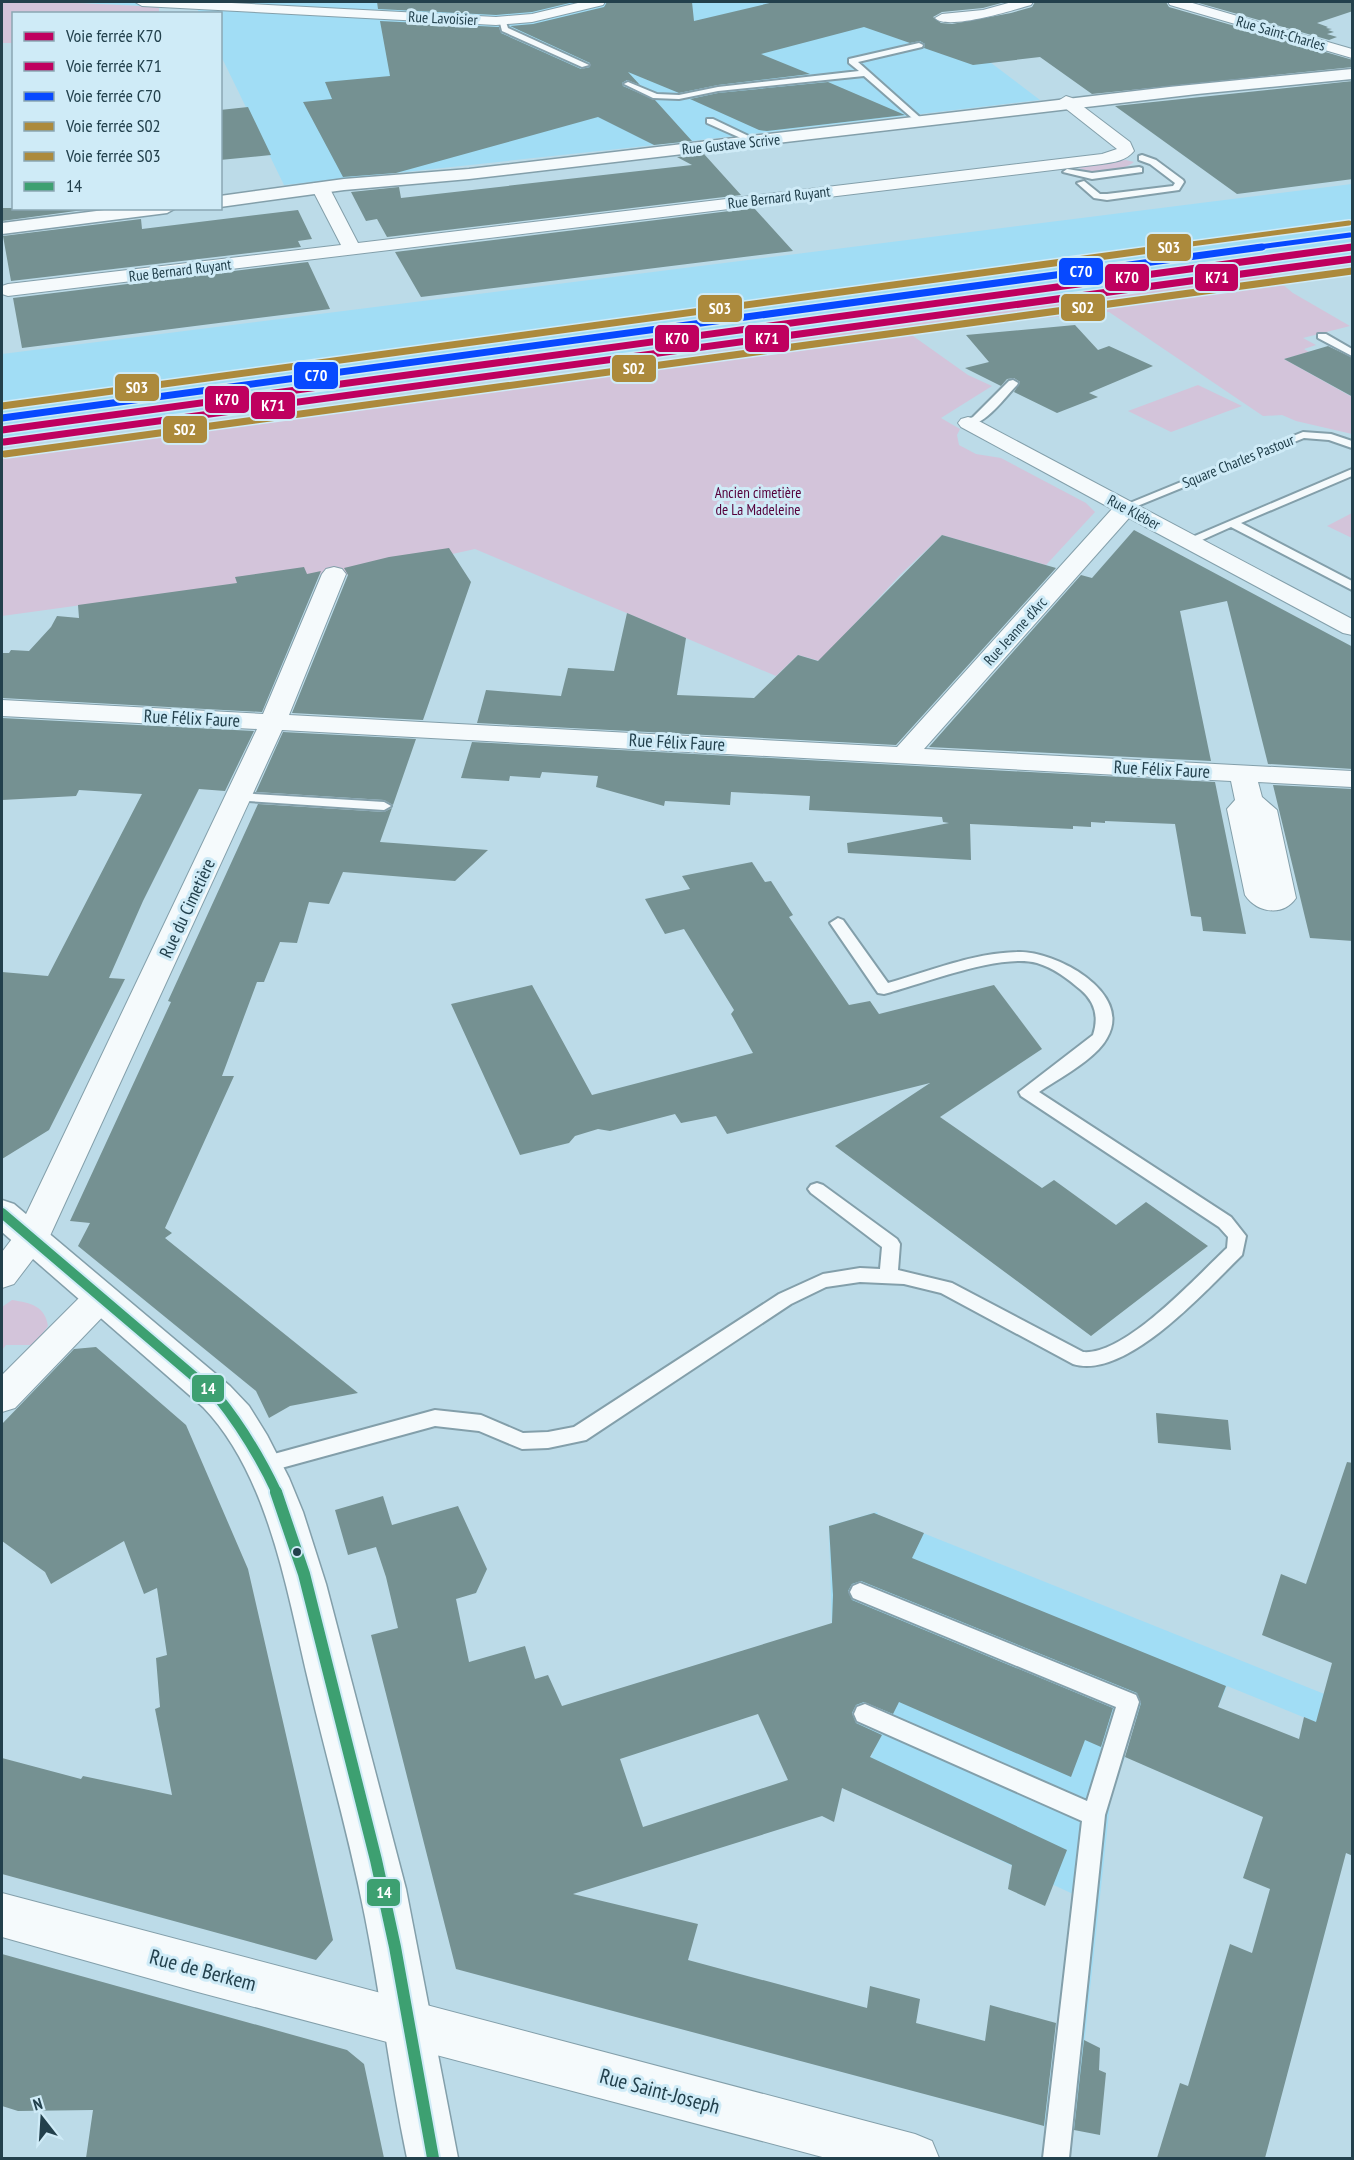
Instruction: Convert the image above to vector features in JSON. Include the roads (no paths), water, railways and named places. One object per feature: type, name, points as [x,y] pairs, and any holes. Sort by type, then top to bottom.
[{"type":"street","name":"Rue Lavoisier","points":[[142,2],[502,21],[532,18],[598,2]]},
{"type":"street","points":[[942,18],[984,14],[1026,2]]},
{"type":"street","name":"Rue Saint-Charles","points":[[1175,2],[1353,54]]},
{"type":"street","points":[[1192,6],[1208,2]]},
{"type":"street","name":"Rue Gustave Scrive","points":[[1257,84],[1298,75],[1353,69]]},
{"type":"street","name":"Rue Gustave Scrive","points":[[222,203],[1069,104],[1353,74]]},
{"type":"street","points":[[1069,104],[1124,145]]},
{"type":"street","name":"Rue Bernard Ruyant","points":[[8,290],[1062,168],[1118,156],[1126,151],[1124,145]]},
{"type":"street","points":[[322,190],[352,249]]},
{"type":"street","points":[[2,227],[150,210]]},
{"type":"street","name":"Rue Kléber","points":[[969,423],[1353,628]]},
{"type":"street","name":"Rue Jeanne d'Arc","points":[[905,754],[1125,507]]},
{"type":"street","name":"Rue du Cimetière","points":[[2,1275],[16,1225],[238,797],[273,722],[334,574]]},
{"type":"street","name":"Rue Félix Faure","points":[[2,708],[1353,779]]},
{"type":"street","points":[[1243,774],[1249,801]]},
{"type":"street","points":[[16,1225],[222,1401],[243,1430],[262,1465],[284,1516],[315,1619],[380,1879],[394,1943],[422,2114],[433,2158]]},
{"type":"street","points":[[2,1398],[101,1297]]},
{"type":"street","name":"Rue de Berkem","points":[[2,1915],[194,1968],[406,2022]]},
{"type":"street","name":"Rue Saint-Joseph","points":[[406,2022],[915,2158]]},
{"type":"lane","points":[[502,21],[505,29],[585,65]]},
{"type":"lane","points":[[919,45],[852,62],[920,122]]},
{"type":"lane","points":[[628,84],[656,96],[679,97],[718,89],[865,73]]},
{"type":"lane","points":[[710,121],[755,141]]},
{"type":"lane","points":[[1062,168],[1097,196],[1107,197],[1176,188],[1180,182],[1153,162],[1142,158],[1124,145]]},
{"type":"lane","points":[[1062,168],[1092,176],[1144,177],[1142,158]]},
{"type":"lane","points":[[1081,183],[1113,186]]},
{"type":"lane","points":[[1322,336],[1353,353]]},
{"type":"lane","name":"Rue Kléber","points":[[969,423],[977,419],[1013,383]]},
{"type":"lane","name":"Square Charles Pastour","points":[[1125,507],[1303,435],[1331,436],[1353,445]]},
{"type":"lane","points":[[1189,542],[1353,472]]},
{"type":"lane","points":[[1232,523],[1353,586]]},
{"type":"lane","points":[[238,797],[384,806]]},
{"type":"lane","points":[[262,1465],[435,1418],[481,1423],[522,1441],[548,1440],[579,1434],[785,1299],[823,1281],[860,1275],[904,1277],[946,1288],[1080,1359],[1097,1360],[1115,1353],[1157,1324],[1236,1250],[1237,1236],[1225,1222],[1027,1092],[1100,1039],[1104,1021],[1103,1003],[1072,974],[1053,963],[1032,957],[999,958],[884,989],[838,923]]},
{"type":"lane","points":[[817,1189],[891,1244],[890,1276]]},
{"type":"lane","points":[[860,1592],[1128,1702],[1094,1815],[1056,2158]]},
{"type":"lane","points":[[865,1714],[1094,1815]]},
{"type":"rail line","name":"S03","points":[[2,406],[1349,223]]},
{"type":"rail line","name":"C70","points":[[2,418],[1350,235]]},
{"type":"rail line","name":"K70","points":[[2,430],[1352,247]]},
{"type":"rail line","name":"K71","points":[[4,442],[1352,259]]},
{"type":"rail line","name":"S02","points":[[5,454],[1352,271]]},
{"type":"park label","name":"Ancien cimetière de La Madeleine","points":[[758,500]]}]
